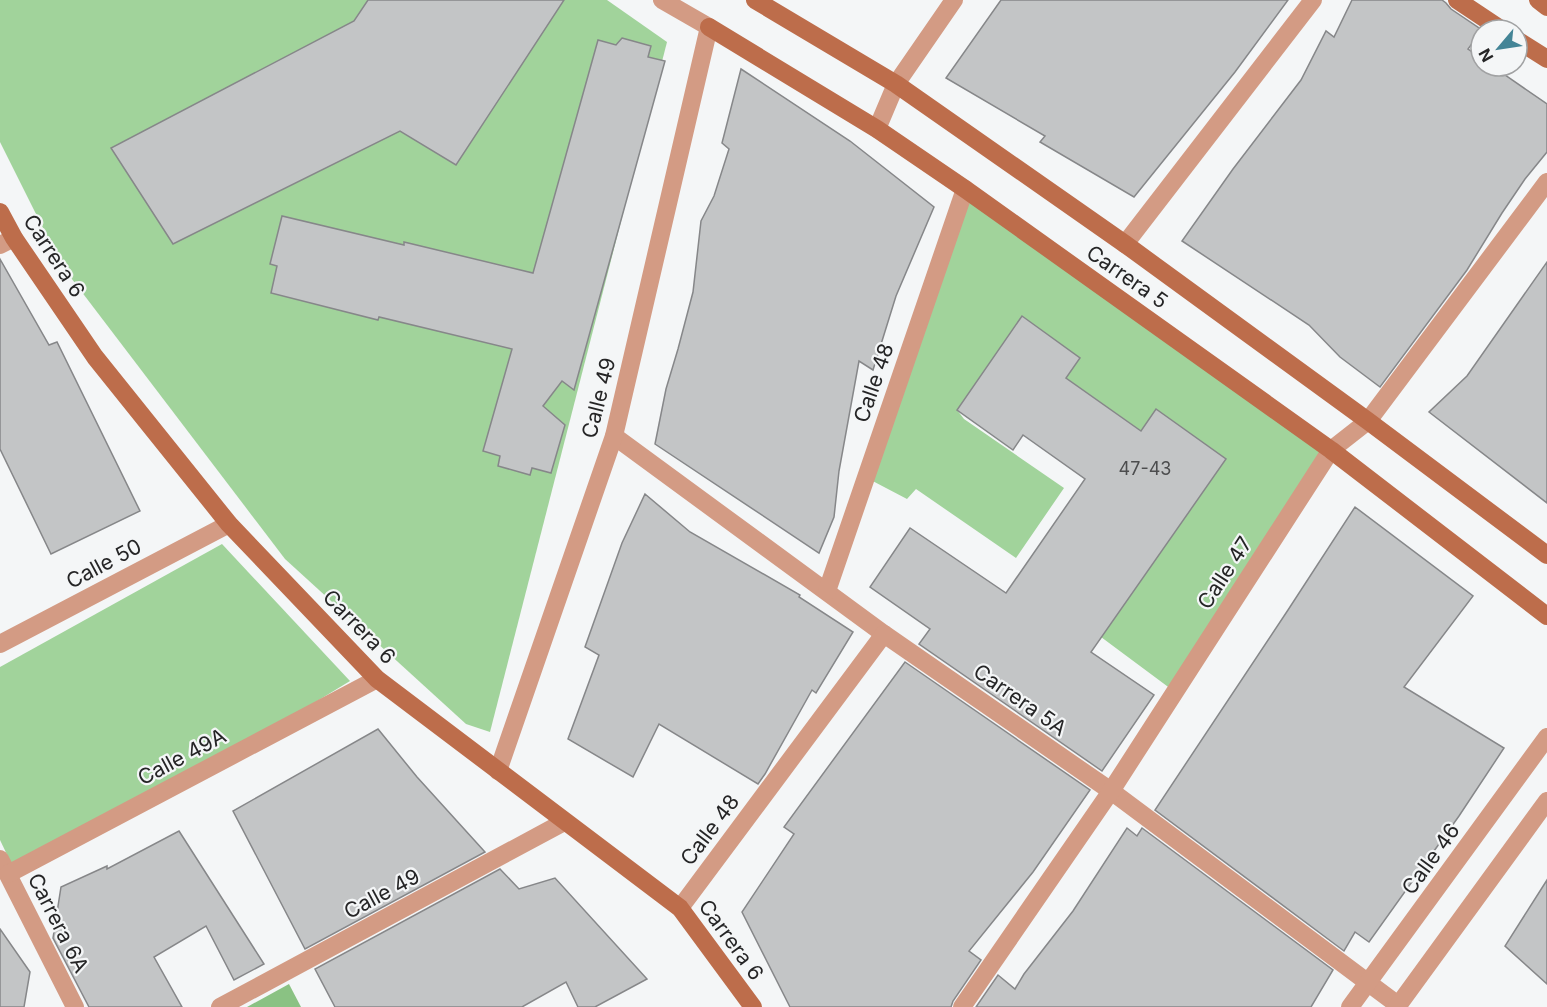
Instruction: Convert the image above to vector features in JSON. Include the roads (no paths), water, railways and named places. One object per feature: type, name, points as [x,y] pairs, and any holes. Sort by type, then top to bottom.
[{"type":"street","name":"Carrera 5","points":[[662,0],[877,129],[965,189],[1331,450],[1547,616]]},
{"type":"street","name":"Carrera 5","points":[[755,0],[896,84],[1125,244],[1547,555]]},
{"type":"street","points":[[877,129],[896,84],[954,0]]},
{"type":"street","points":[[1125,244],[1313,0]]},
{"type":"street","points":[[1457,0],[1484,18]]},
{"type":"street","points":[[1538,0],[1547,7]]},
{"type":"street","name":"Calle 49","points":[[498,771],[614,436],[709,27]]},
{"type":"street","points":[[1529,48],[1547,59]]},
{"type":"street","name":"Calle 47","points":[[962,1007],[1112,790],[1331,450],[1368,421],[1547,182]]},
{"type":"street","name":"Calle 48","points":[[827,591],[965,189]]},
{"type":"street","name":"Carrera 6","points":[[0,212],[7,242],[95,357],[230,524],[377,679],[680,908],[750,1006]]},
{"type":"street","name":"Carrera 5A","points":[[614,436],[884,634],[1112,790],[1397,1006]]},
{"type":"street","name":"Calle 50","points":[[0,644],[230,524]]},
{"type":"street","name":"Calle 48","points":[[680,908],[884,634]]},
{"type":"street","name":"Calle 49A","points":[[4,866],[377,679]]},
{"type":"street","name":"Calle 46","points":[[1350,1007],[1547,737]]},
{"type":"street","points":[[1397,1006],[1547,801]]},
{"type":"street","name":"Calle 49","points":[[220,1007],[564,822]]},
{"type":"street","name":"Carrera 6A","points":[[4,866],[75,1007]]}]
